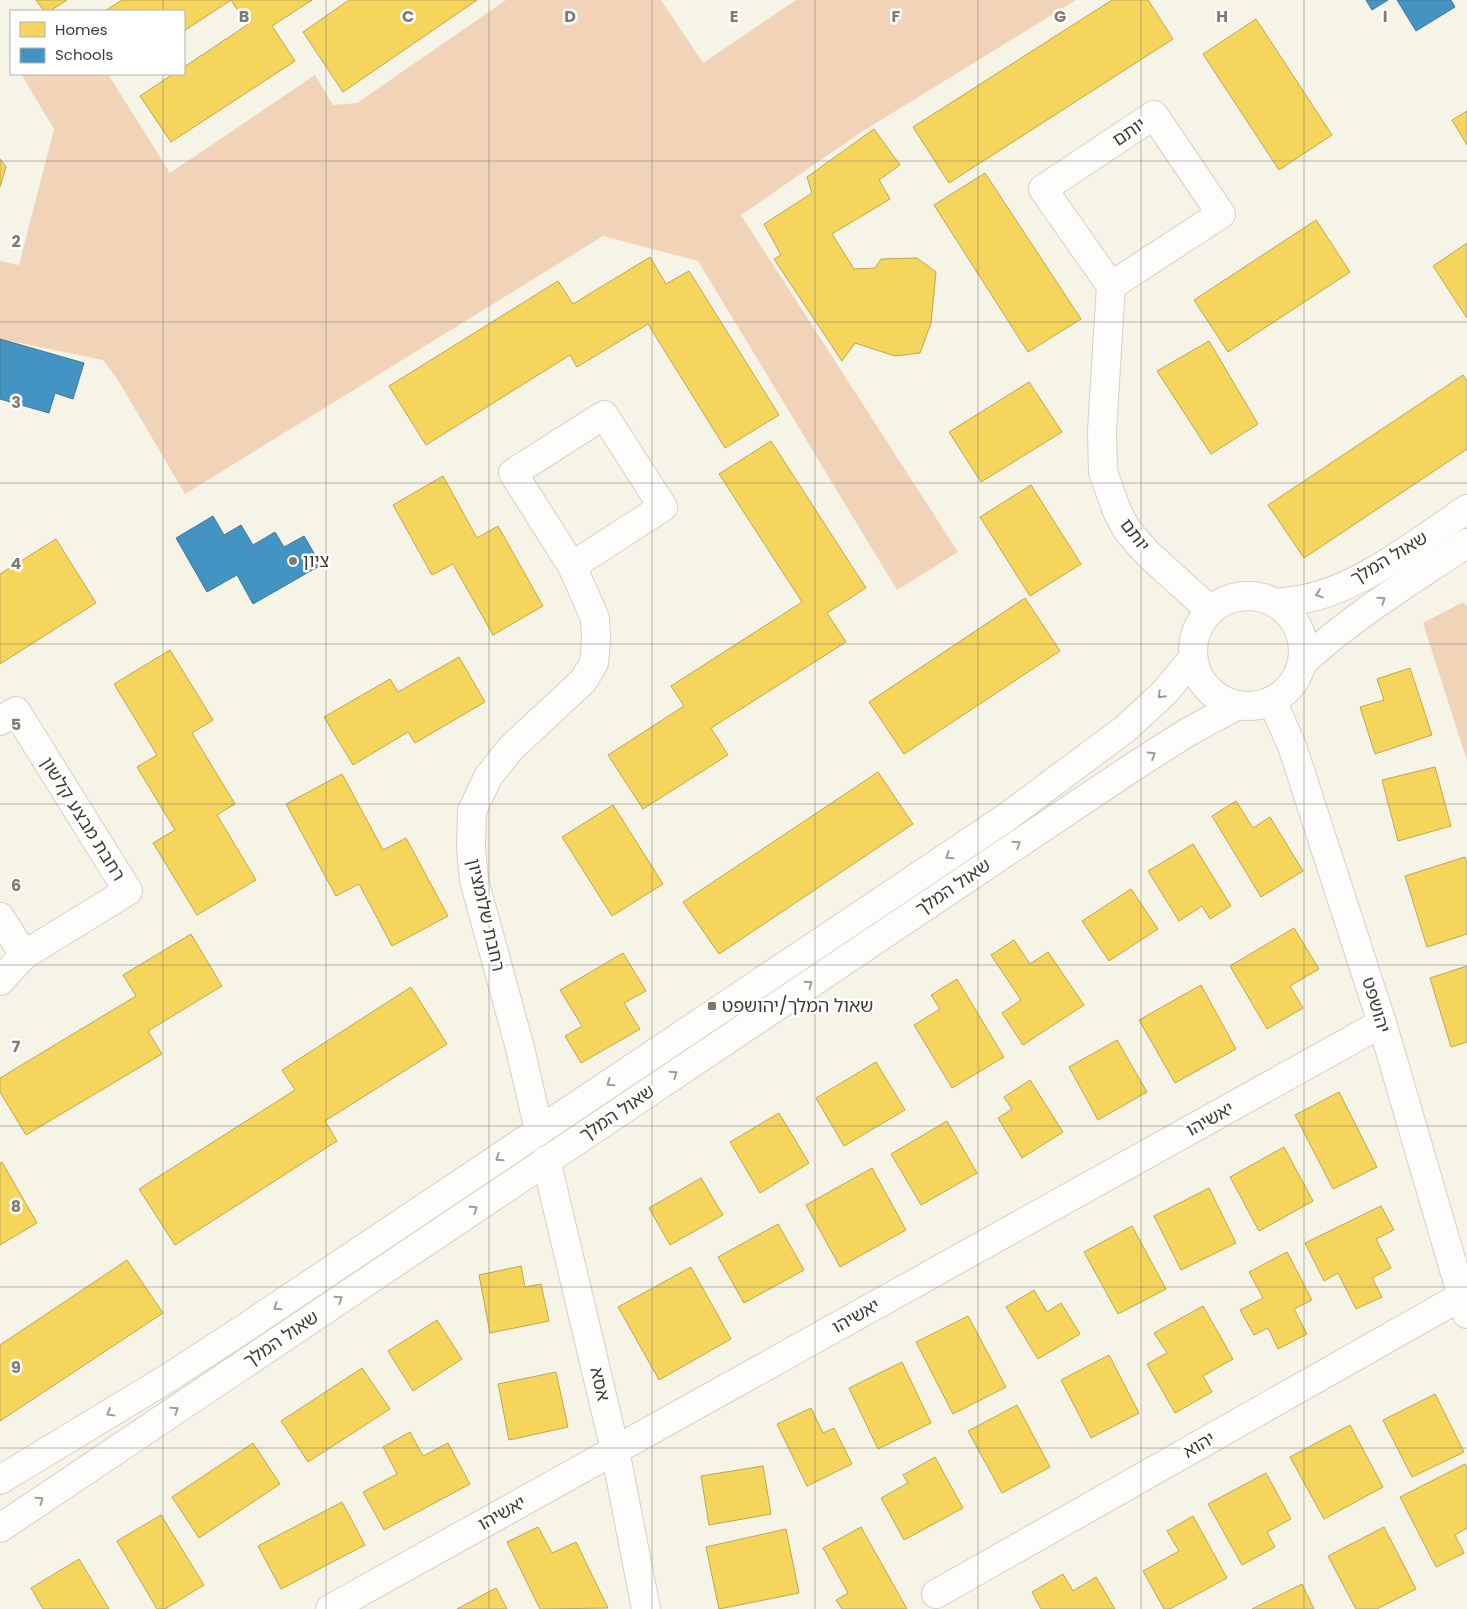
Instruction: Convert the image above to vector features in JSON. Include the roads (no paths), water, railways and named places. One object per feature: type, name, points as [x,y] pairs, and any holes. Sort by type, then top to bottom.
[{"type":"street","name":"יותם","points":[[1111,286],[1221,214],[1154,115],[1043,189],[1111,286],[1102,431],[1103,472],[1117,511],[1127,530],[1148,554],[1210,610]]},
{"type":"street","name":"רחבת שלומציון","points":[[539,1131],[520,1048],[474,880],[471,847],[472,811],[488,777],[511,748],[583,681],[594,663],[595,618],[572,566],[513,473],[604,414],[663,507],[572,566]]},
{"type":"street","name":"שאול המלך","points":[[1277,603],[1313,597],[1375,571],[1467,509]]},
{"type":"street","name":"שאול המלך","points":[[1303,662],[1326,640],[1356,617],[1467,543]]},
{"type":"street","points":[[1242,596],[1260,596],[1277,603],[1290,614],[1300,629],[1304,645],[1303,662],[1296,678],[1286,691],[1272,701],[1255,706],[1238,705],[1222,699],[1208,689],[1198,674],[1193,658],[1194,640],[1200,624],[1210,610],[1226,600],[1242,596]]},
{"type":"street","name":"שאול המלך","points":[[1,1478],[212,1350],[1012,813],[1125,729],[1165,692],[1193,658]]},
{"type":"street","name":"יהושפט","points":[[1272,701],[1292,746],[1382,1023],[1464,1305]]},
{"type":"street","name":"שאול המלך","points":[[0,1528],[1133,767],[1188,732],[1238,705]]},
{"type":"street","name":"רחבת מבצע קלשון","points":[[0,721],[16,711],[128,891],[24,955],[0,981]]},
{"type":"street","points":[[0,917],[24,955]]},
{"type":"street","name":"יאשיהו","points":[[330,1609],[1382,1023]]},
{"type":"street","name":"אסא","points":[[546,1160],[615,1450],[646,1609]]},
{"type":"street","name":"יהוא","points":[[936,1594],[1464,1305]]},
{"type":"place","name":"ציון","points":[[293,561]]},
{"type":"place","name":"שאול המלך/יהושפט","points":[[712,1006]]}]
